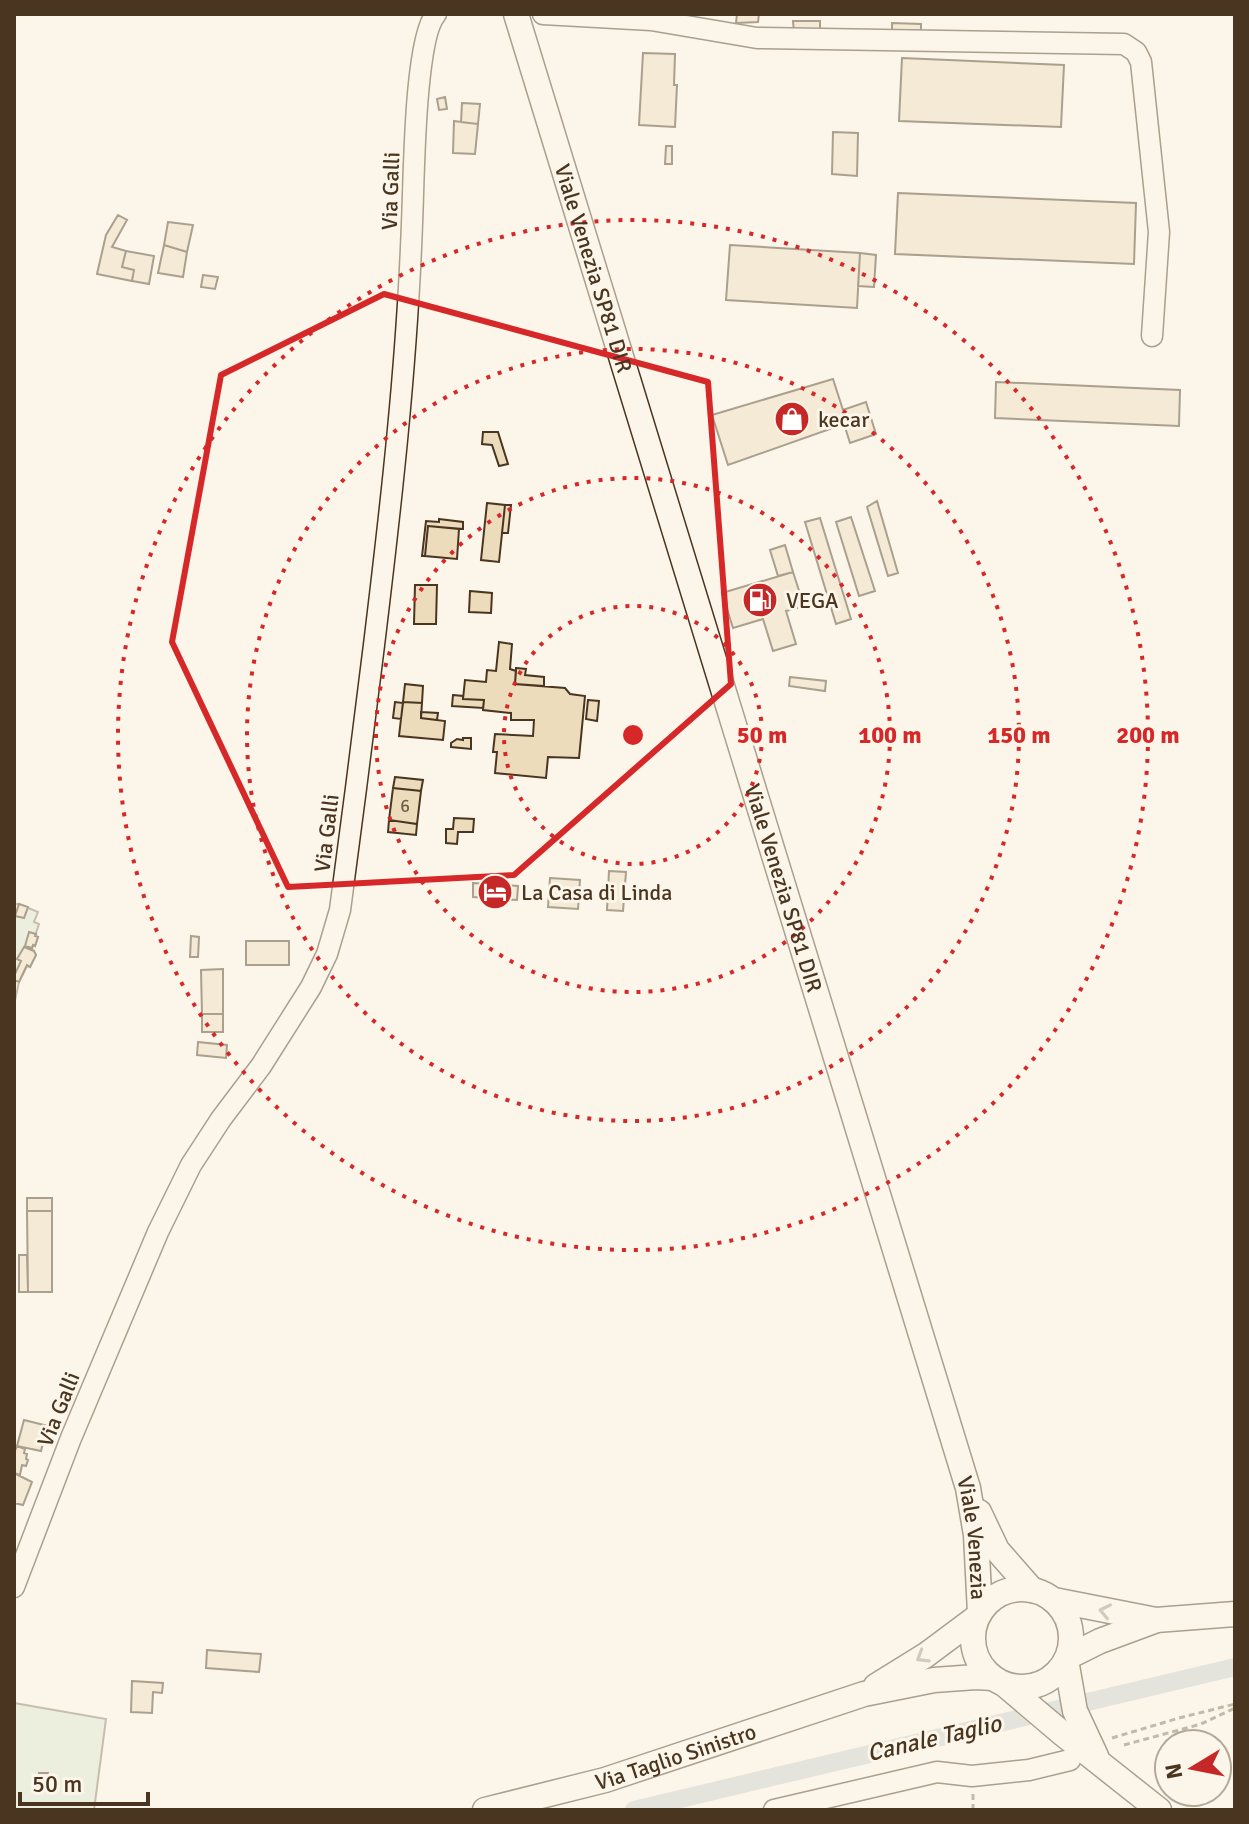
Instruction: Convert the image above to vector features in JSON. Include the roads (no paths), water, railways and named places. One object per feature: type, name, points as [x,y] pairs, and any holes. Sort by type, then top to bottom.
[{"type":"main road","name":"Viale Venezia SP81 DIR","points":[[516,14],[968,1488]]},
{"type":"main road","name":"Viale Venezia","points":[[968,1488],[997,1550],[1043,1595]]},
{"type":"main road","name":"Viale Venezia","points":[[968,1488],[976,1535],[979,1615]]},
{"type":"main road","points":[[1159,1810],[1088,1742],[1023,1701],[981,1666],[974,1651],[973,1634],[979,1615],[989,1601],[1017,1589],[1156,1620],[1235,1614]]},
{"type":"main road","points":[[1043,1595],[1064,1612],[1070,1626],[1068,1665],[1075,1711],[1088,1742]]},
{"type":"main road","name":"Via Taglio Sinistro","points":[[864,1694],[926,1655],[979,1615]]},
{"type":"main road","points":[[999,1681],[1022,1688],[1040,1684],[1100,1641],[1156,1620]]},
{"type":"main road","name":"Via Taglio Sinistro","points":[[485,1810],[605,1780],[864,1694],[934,1680],[976,1677],[999,1681]]},
{"type":"street","name":"Via Galli","points":[[14,1587],[71,1438],[158,1232],[191,1165],[261,1066],[311,987],[327,954],[340,910],[395,472],[410,302],[418,101],[426,34],[436,14]]},
{"type":"street","points":[[543,14],[651,20],[757,38],[1124,44],[1136,52],[1141,62],[1159,232],[1152,336]]},
{"type":"street","points":[[774,1810],[937,1772],[972,1776],[1029,1770],[1070,1760]]},
{"type":"waterway","name":"Canale Taglio","points":[[634,1810],[1235,1667]]},
{"type":"place","name":"kecar","points":[[792,419]]},
{"type":"place","name":"VEGA","points":[[760,600]]},
{"type":"place","name":"La Casa di Linda","points":[[495,892]]}]
